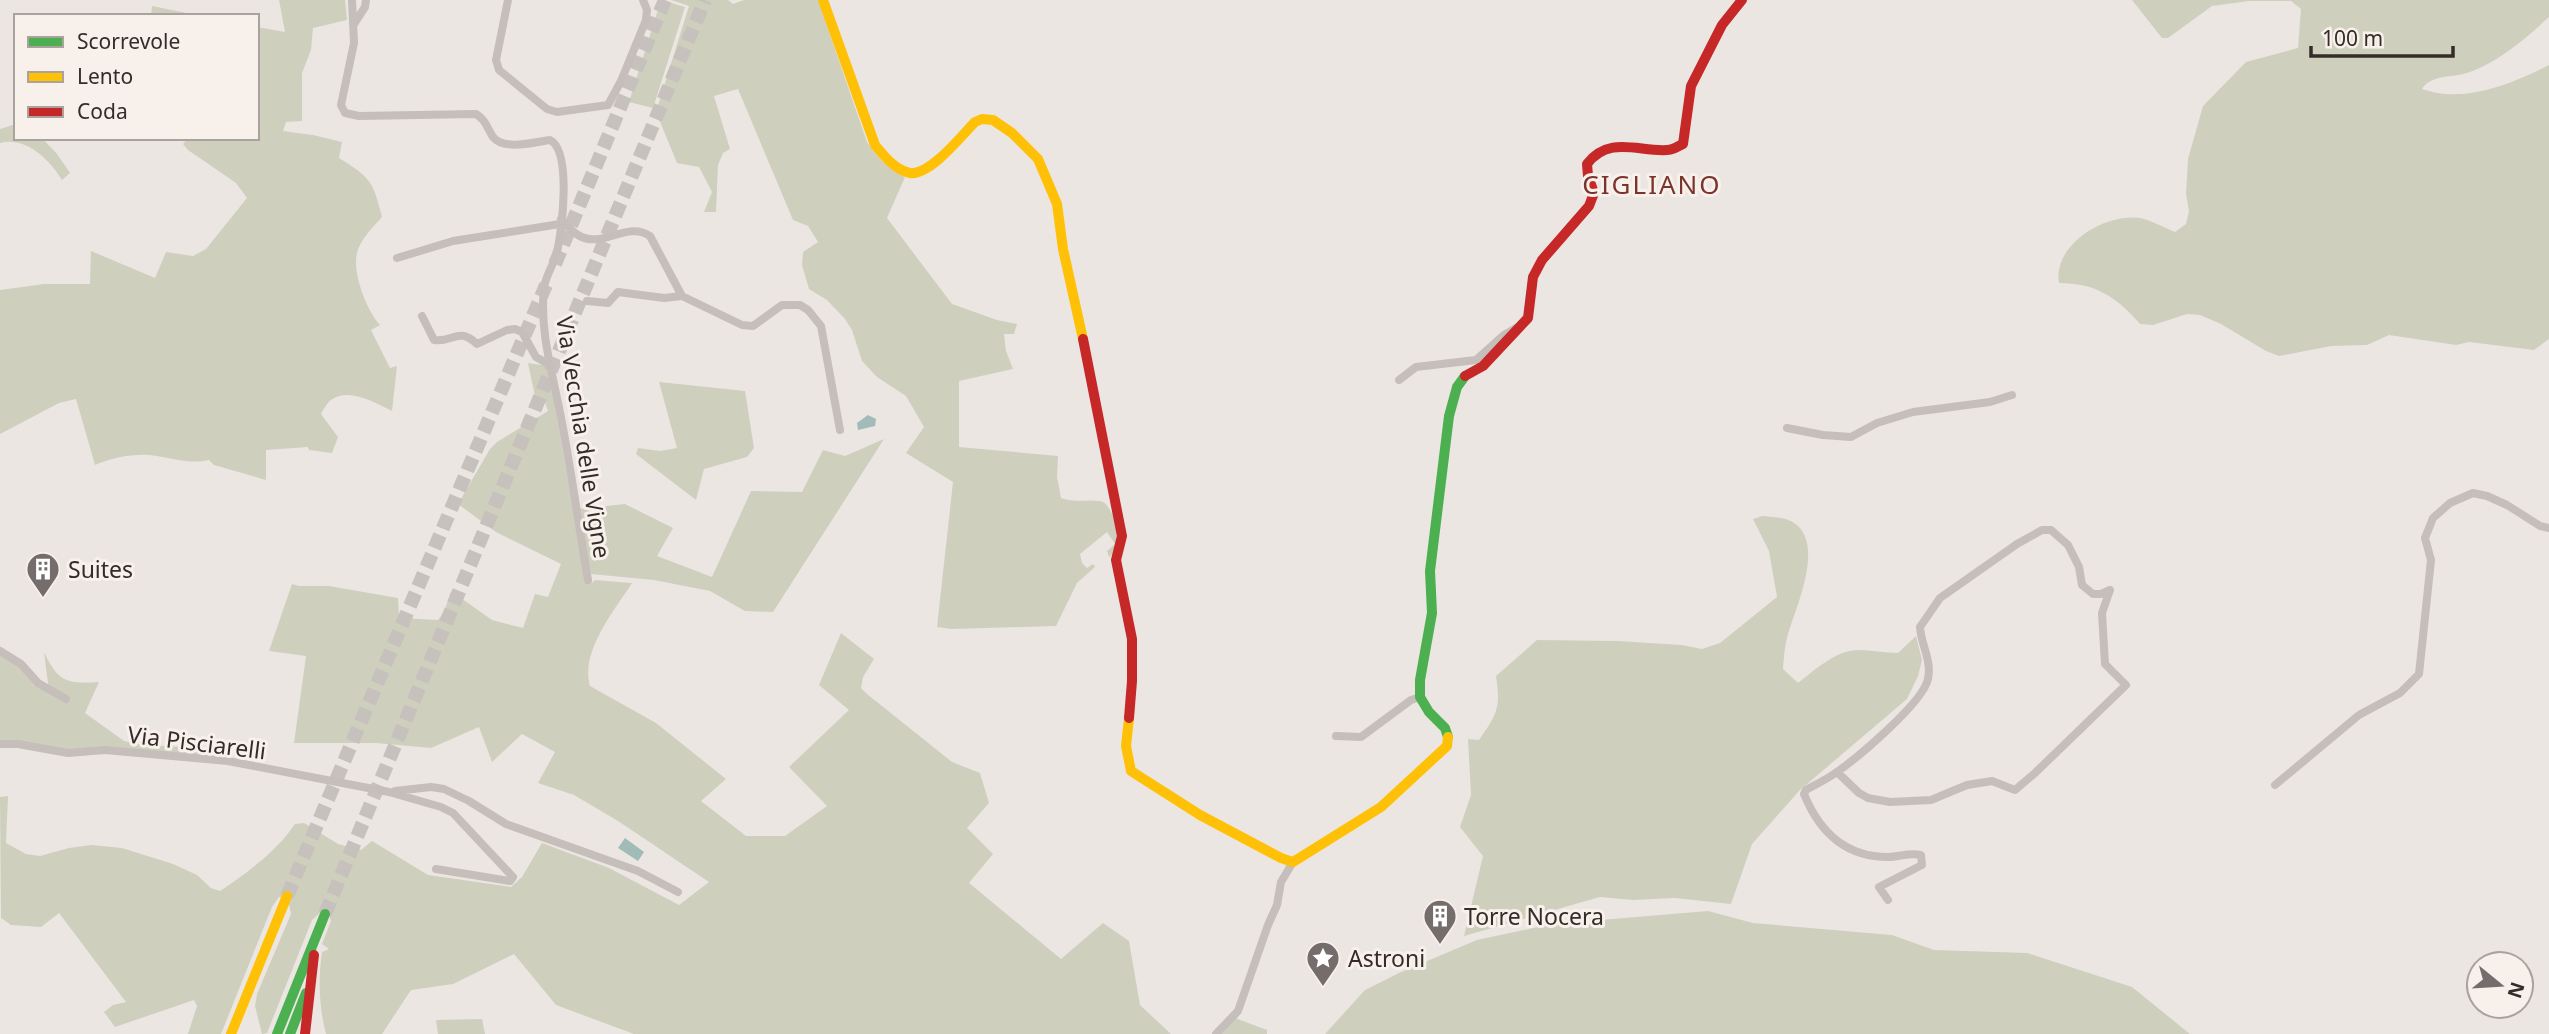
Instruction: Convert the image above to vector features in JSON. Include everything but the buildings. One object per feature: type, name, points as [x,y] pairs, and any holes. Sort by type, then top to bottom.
[{"type":"main road","points":[[823,0],[875,145],[888,160],[911,173],[924,171],[935,163],[966,129],[982,119],[993,120],[1012,133],[1038,159],[1058,204],[1063,249],[1121,528],[1122,536],[1116,560],[1132,639],[1132,681],[1126,746],[1131,771],[1200,815],[1293,862],[1381,807],[1447,746],[1448,735],[1445,728],[1429,712],[1420,697],[1420,680],[1432,613],[1430,571],[1449,416],[1457,387],[1468,373],[1483,366],[1528,318],[1532,277],[1542,260],[1589,206],[1594,192],[1587,164],[1592,156],[1623,145],[1670,150],[1683,144],[1691,86],[1722,25],[1742,0]]},
{"type":"main road","points":[[231,1034],[287,896]]},
{"type":"main road","points":[[278,1034],[325,914]]},
{"type":"main road","points":[[304,1034],[308,1018],[315,940]]},
{"type":"main road","points":[[284,1034],[313,960]]},
{"type":"main road","points":[[290,1034],[312,977]]},
{"type":"main road","points":[[297,1034],[310,995]]},
{"type":"street","name":"Via Vecchia delle Vigne","points":[[352,0],[354,43],[341,106],[345,113],[359,116],[476,114],[484,120],[498,141],[509,144],[550,140],[561,154],[561,221],[557,252],[545,284],[543,331],[562,421],[588,580]]},
{"type":"street","points":[[354,24],[365,7],[366,0]]},
{"type":"street","points":[[508,0],[496,60],[499,70],[547,109],[557,112],[608,105],[646,20],[647,10],[643,0]]},
{"type":"street","points":[[397,258],[453,241],[561,221],[578,235],[588,239],[599,240],[635,230],[649,236],[682,296]]},
{"type":"street","points":[[587,301],[608,303],[618,292],[664,298],[682,296],[742,325],[753,326],[782,305],[800,305],[808,310],[821,326],[840,430]]},
{"type":"street","points":[[422,316],[434,340],[438,341],[460,334],[477,344],[515,329],[522,332],[536,357],[550,365]]},
{"type":"street","points":[[1399,380],[1420,366],[1476,360],[1504,334],[1519,328]]},
{"type":"street","points":[[1787,428],[1851,437],[1877,423],[1913,412],[1990,402],[2012,396]]},
{"type":"street","points":[[2276,785],[2359,715],[2400,693],[2419,674],[2431,560],[2425,538],[2433,519],[2450,503],[2473,493],[2507,505],[2540,526],[2549,528]]},
{"type":"street","points":[[1837,772],[1859,793],[1868,798],[1890,802],[1931,800],[1966,785],[1992,781],[2015,790],[2126,685],[2105,664],[2102,612],[2110,590],[2101,594],[2087,591],[2082,585],[2079,567],[2068,545],[2051,530],[2042,530],[2017,544],[1940,598],[1927,613],[1920,627],[1929,664],[1926,686],[1893,724],[1837,772],[1806,790],[1804,794],[1826,831],[1839,844],[1856,851],[1886,857],[1921,855],[1922,865],[1879,887],[1888,900]]},
{"type":"street","points":[[0,651],[21,664],[38,683],[66,699]]},
{"type":"street","points":[[1336,737],[1361,737],[1410,700],[1420,697]]},
{"type":"street","name":"Via Pisciarelli","points":[[0,744],[18,744],[61,752],[105,750],[228,761],[389,792]]},
{"type":"street","points":[[389,792],[431,787],[444,789],[506,824],[638,871],[678,892]]},
{"type":"street","points":[[389,792],[442,807],[453,813],[513,877],[510,881],[436,869]]},
{"type":"street","points":[[1216,1034],[1238,1011],[1277,905],[1281,882],[1293,862]]},
{"type":"green space","points":[[279,0],[345,0],[347,20],[313,28],[311,50],[302,73],[302,121],[286,122],[283,131],[342,142],[339,158],[364,176],[376,195],[382,217],[367,234],[359,248],[356,261],[366,301],[380,325],[371,330],[390,368],[397,366],[392,411],[354,396],[338,396],[331,400],[321,414],[338,437],[332,453],[309,450],[308,447],[266,450],[266,480],[214,465],[209,460],[187,461],[135,455],[114,458],[95,465],[76,399],[59,403],[0,434],[0,290],[44,284],[90,284],[91,251],[155,278],[166,252],[193,256],[206,249],[247,198],[236,183],[183,144],[186,140],[259,140],[259,27],[285,32]]},
{"type":"green space","points":[[661,0],[685,7],[653,108],[629,102]]},
{"type":"green space","points":[[671,0],[728,0],[733,4],[744,0],[818,0],[867,142],[883,162],[905,177],[887,218],[952,304],[1017,324],[1014,334],[1004,334],[1006,351],[1013,369],[959,381],[959,447],[1058,456],[1057,477],[1061,498],[1102,502],[1116,522],[1117,532],[1116,542],[1113,554],[1109,557],[1107,551],[1115,544],[1107,532],[1080,554],[1082,563],[1087,568],[1093,564],[1095,567],[1077,583],[1056,626],[952,629],[937,627],[953,482],[906,453],[924,427],[906,396],[877,377],[862,361],[852,330],[845,319],[827,300],[809,289],[802,265],[803,252],[818,242],[808,226],[793,220],[738,89],[714,96],[730,149],[723,153],[718,165],[716,212],[704,212],[712,192],[699,167],[677,163],[656,112],[689,6]]},
{"type":"green space","points":[[2132,0],[2549,0],[2549,17],[2511,49],[2479,68],[2461,75],[2436,79],[2422,89],[2454,94],[2487,90],[2549,65],[2549,339],[2534,350],[2469,342],[2456,345],[2389,335],[2367,345],[2331,346],[2279,356],[2200,315],[2187,314],[2153,325],[2140,324],[2123,306],[2104,293],[2084,286],[2059,283],[2059,269],[2064,255],[2086,233],[2100,225],[2115,220],[2144,219],[2175,232],[2186,224],[2189,211],[2186,194],[2188,159],[2203,106],[2246,62],[2298,48],[2301,9],[2291,1],[2249,1],[2212,6],[2168,38],[2162,38]]},
{"type":"green space","points":[[152,6],[191,14],[151,14]]},
{"type":"green space","points":[[14,125],[14,140],[44,140],[70,173],[62,180],[44,158],[28,146],[0,143],[0,129]]},
{"type":"green space","points":[[528,363],[548,366],[586,583],[595,580],[632,583],[594,646],[588,673],[590,686],[656,723],[726,779],[701,801],[746,836],[785,836],[827,806],[789,767],[849,710],[819,685],[841,633],[874,659],[863,677],[861,688],[952,762],[980,773],[989,803],[967,828],[993,854],[969,883],[1061,959],[1103,923],[1129,941],[1140,1005],[1171,1034],[634,1034],[556,1005],[514,954],[453,984],[411,990],[382,1034],[326,1034],[320,973],[322,952],[329,949],[322,944],[331,921],[329,915],[321,912],[312,920],[267,1033],[262,1034],[255,1006],[257,994],[291,914],[288,899],[279,897],[272,907],[221,1034],[188,1034],[197,1006],[194,1000],[115,1027],[104,1012],[113,1005],[126,1002],[59,913],[41,927],[11,925],[1,918],[0,797],[8,796],[6,843],[26,854],[40,856],[92,845],[122,848],[173,864],[197,875],[211,888],[220,891],[270,853],[295,824],[304,823],[338,844],[361,850],[372,841],[428,875],[511,887],[522,877],[542,843],[609,868],[679,905],[709,882],[574,795],[538,783],[555,752],[522,734],[492,762],[479,727],[431,748],[376,743],[294,743],[306,656],[269,651],[292,584],[329,586],[398,598],[399,618],[438,620],[444,612],[451,591],[492,620],[523,628],[535,594],[548,597],[561,564],[496,532],[458,504],[490,449],[548,411],[544,400],[536,401]]},
{"type":"green space","points":[[659,382],[745,391],[754,448],[747,457],[704,469],[696,500],[636,454],[638,448],[660,451],[677,448]]},
{"type":"green space","points":[[884,439],[773,612],[745,611],[710,591],[654,580],[591,574],[578,509],[625,504],[673,528],[657,556],[712,577],[751,491],[802,492],[823,450],[845,456]]},
{"type":"green space","points":[[1762,516],[1781,518],[1794,523],[1805,536],[1808,548],[1806,577],[1787,640],[1783,669],[1798,683],[1842,653],[1858,650],[1898,653],[1916,636],[1922,660],[1907,699],[1800,790],[1752,844],[1731,904],[1675,898],[1633,900],[1600,897],[1464,936],[1483,856],[1460,827],[1471,795],[1468,739],[1479,740],[1494,717],[1498,703],[1496,676],[1537,640],[1617,641],[1682,645],[1702,649],[1720,643],[1777,597],[1769,551],[1753,519]]},
{"type":"green space","points":[[44,652],[54,670],[65,679],[99,682],[85,713],[124,741],[225,750],[223,756],[65,749],[12,740],[0,741],[0,654],[18,663],[34,685],[49,691]]},
{"type":"green space","points":[[1708,911],[1753,923],[1892,935],[1934,950],[2027,953],[2132,987],[2190,1034],[1325,1034],[1365,990],[1477,940],[1552,924]]},
{"type":"green space","points":[[1235,1018],[1267,1030],[1267,1034],[1219,1034]]},
{"type":"green space","points":[[482,1019],[485,1034],[438,1034],[436,1020]]},
{"type":"water","points":[[868,415],[876,419],[875,426],[858,430],[857,423]]},
{"type":"water","points":[[625,838],[644,852],[638,861],[618,848]]},
{"type":"tunnel","points":[[555,264],[665,0]]},
{"type":"tunnel","points":[[325,914],[705,0]]},
{"type":"tunnel","points":[[287,896],[546,285]]},
{"type":"traffic: fast","points":[[1448,737],[1445,728],[1429,712],[1420,697],[1420,680],[1432,613],[1430,571],[1449,416],[1457,387],[1465,376]]},
{"type":"traffic: fast","points":[[277,1034],[325,914]]},
{"type":"traffic: fast","points":[[290,1034],[306,993]]},
{"type":"traffic: slow","points":[[823,0],[875,145],[895,166],[910,173],[927,168],[945,154],[975,122],[982,119],[993,120],[1012,133],[1038,159],[1057,204],[1063,249],[1083,339]]},
{"type":"traffic: slow","points":[[1129,718],[1126,746],[1131,771],[1200,815],[1293,862],[1381,807],[1447,746],[1448,737]]},
{"type":"traffic: slow","points":[[231,1034],[287,896]]},
{"type":"traffic: jam","points":[[1465,376],[1483,366],[1528,318],[1533,277],[1542,260],[1589,206],[1594,193],[1587,164],[1596,155],[1615,147],[1667,150],[1683,144],[1691,86],[1722,25],[1742,0]]},
{"type":"traffic: jam","points":[[1083,339],[1122,536],[1116,560],[1132,639],[1129,718]]},
{"type":"traffic: jam","points":[[305,1034],[314,955]]},
{"type":"place","name":"Suites","points":[[43,599]]},
{"type":"place","name":"Torre Nocera","points":[[1440,946]]},
{"type":"place","name":"Astroni","points":[[1323,988]]},
{"type":"district","name":"CIGLIANO","points":[[1652,184]]}]
